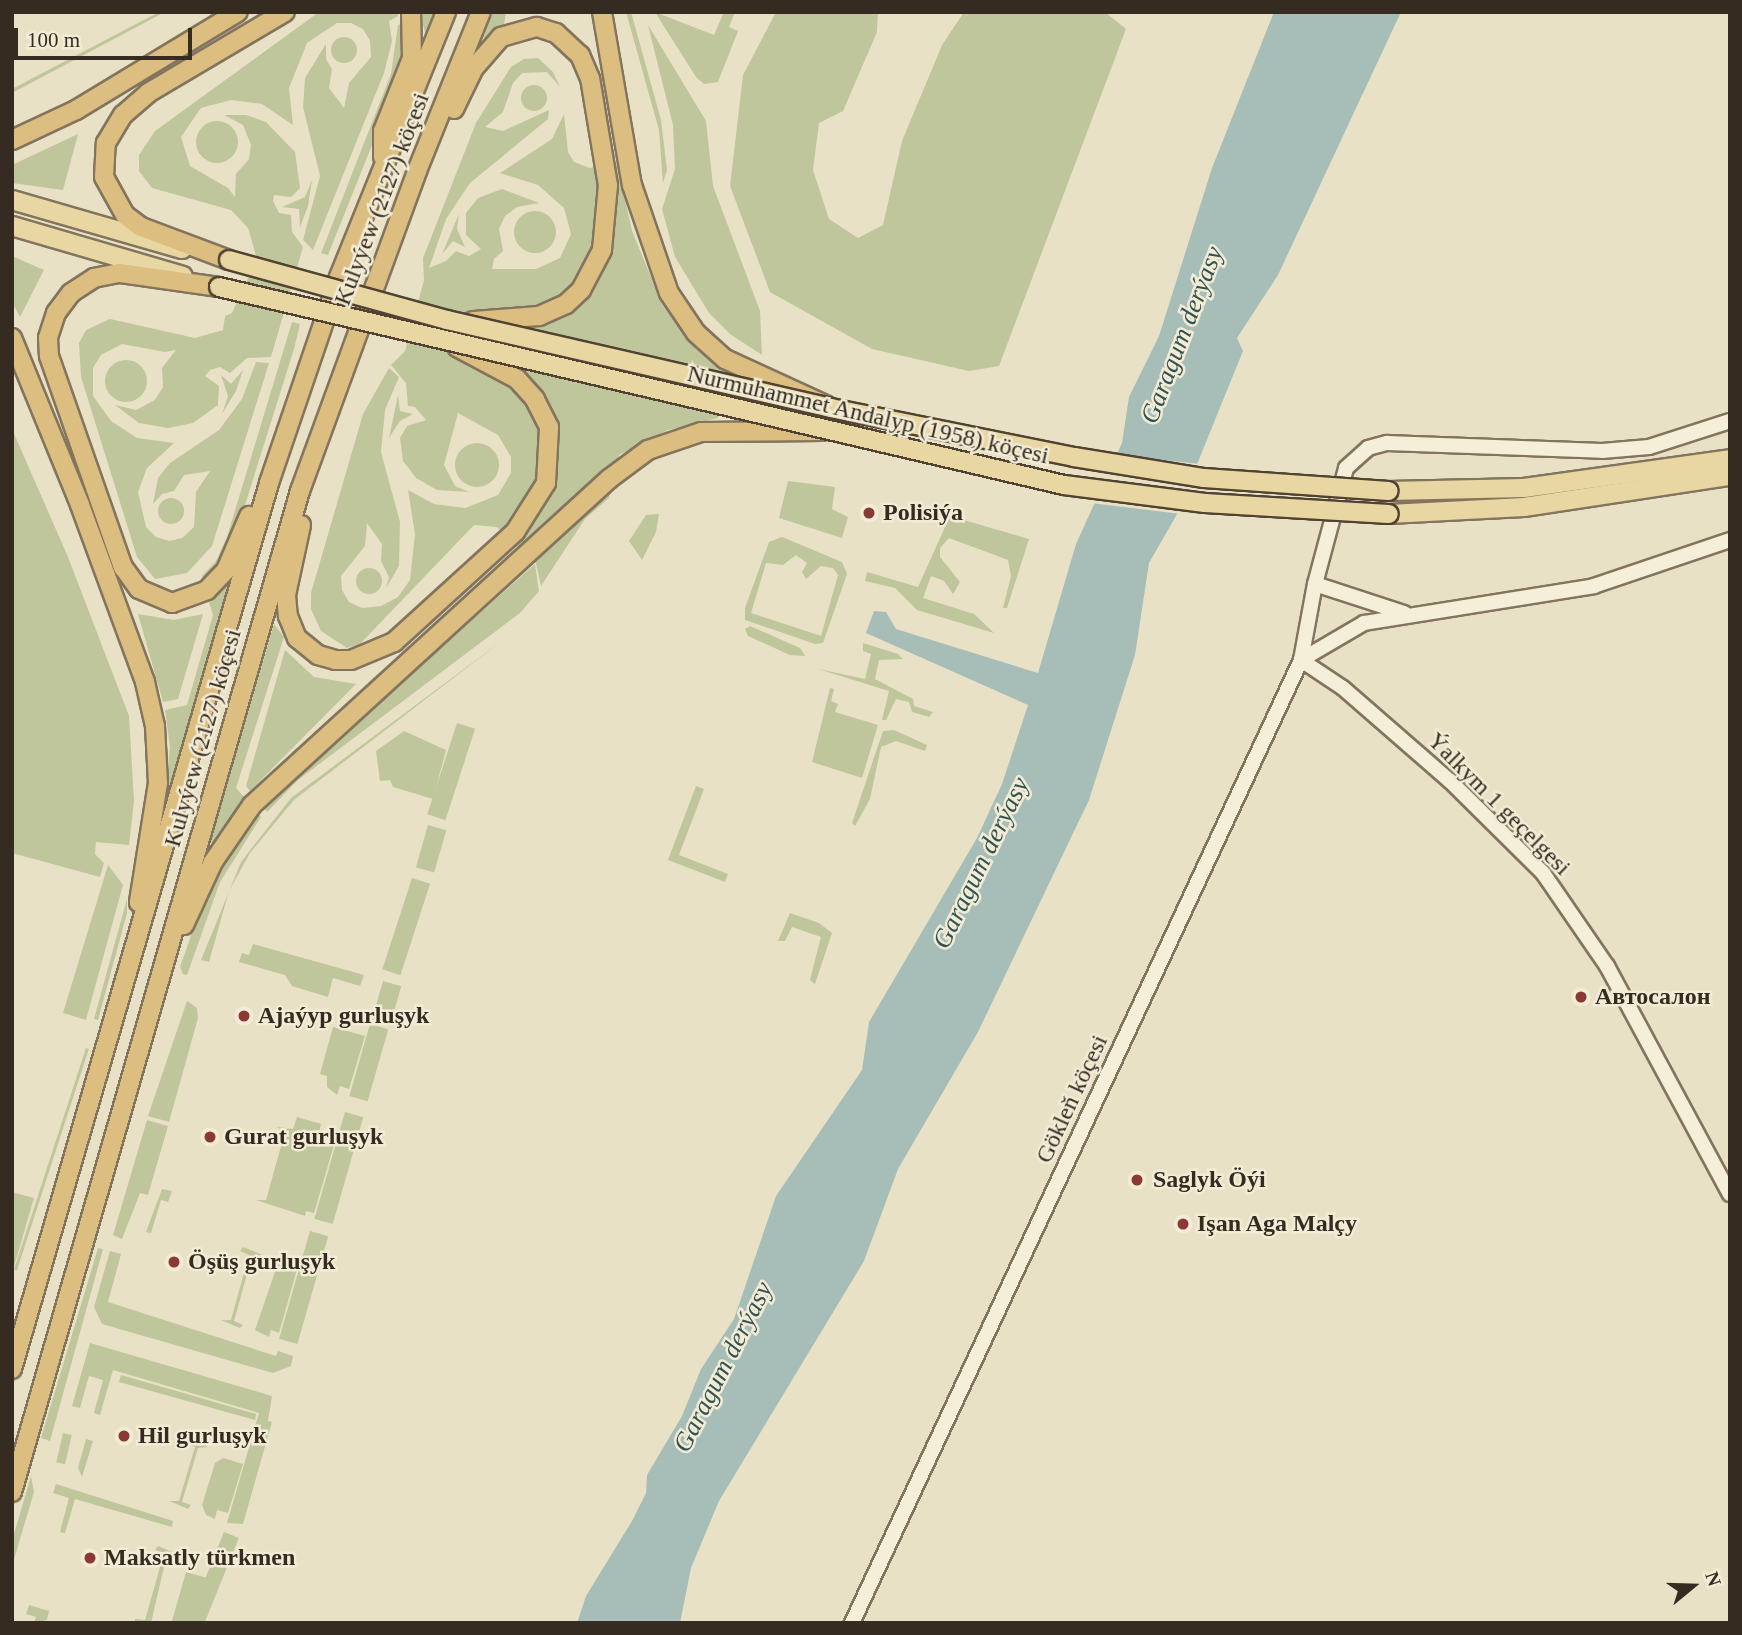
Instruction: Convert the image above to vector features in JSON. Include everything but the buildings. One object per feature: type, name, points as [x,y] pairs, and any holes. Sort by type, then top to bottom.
[{"type":"highway","points":[[12,140],[76,110],[238,12]]},
{"type":"highway","points":[[229,260],[141,227],[125,215],[104,177],[106,143],[123,115],[148,93],[285,12]]},
{"type":"highway","points":[[383,164],[383,131],[412,58],[411,12]]},
{"type":"highway","name":"Kulyýew (2127) köçesi","points":[[12,1369],[269,484],[383,164],[446,12]]},
{"type":"highway","name":"Kulyýew (2127) köçesi","points":[[12,1492],[300,491],[417,171],[481,12]]},
{"type":"highway","points":[[602,12],[625,145],[656,263],[669,293],[696,333],[735,366],[806,393],[831,408]]},
{"type":"highway","points":[[417,171],[437,146],[487,51],[501,37],[524,29],[556,33],[580,55],[593,89],[604,148],[606,230],[597,265],[581,289],[554,311],[526,319],[447,320]]},
{"type":"highway","points":[[219,287],[118,273],[94,278],[71,293],[56,313],[48,338],[52,374],[123,567],[149,596],[184,601],[217,581],[254,504],[269,484]]},
{"type":"highway","points":[[12,338],[85,518],[145,682],[155,726],[158,783],[131,961]]},
{"type":"highway","points":[[300,491],[301,528],[286,595],[288,616],[297,639],[318,655],[351,660],[394,642],[494,554],[530,512],[546,483],[549,427],[536,399],[517,379],[444,341]]},
{"type":"highway","points":[[158,983],[213,862],[252,805],[609,479],[667,442],[720,429],[823,431]]},
{"type":"main road","name":"Nurmuhammet Andalyp (1958) köçesi","points":[[12,200],[447,320],[831,408],[1140,469],[1389,491],[1524,488],[1730,459]]},
{"type":"main road","name":"Nurmuhammet Andalyp (1958) köçesi","points":[[12,226],[219,287],[823,431],[1064,485],[1136,496],[1389,514],[1524,507],[1730,476]]},
{"type":"street","name":"Gökleň köçesi","points":[[852,1623],[1301,660],[1315,584],[1346,468],[1367,448],[1387,443],[1602,451],[1649,447],[1730,421]]},
{"type":"street","points":[[1301,660],[1364,623],[1406,614],[1594,586],[1730,540]]},
{"type":"street","points":[[1315,584],[1406,614]]},
{"type":"street","name":"Ýalkym 1 geçelgesi","points":[[1301,660],[1343,688],[1420,756],[1543,873],[1607,966],[1730,1194]]},
{"type":"green space","points":[[159,12],[165,12],[12,93],[12,89]]},
{"type":"green space","points":[[319,12],[397,12],[398,16],[389,21],[392,41],[384,73],[313,250],[303,240],[320,176],[303,107],[305,78],[326,44],[326,59],[332,69],[329,88],[344,108],[349,83],[371,57],[370,41],[363,29],[351,23],[337,23],[307,43],[289,88],[293,125],[262,104],[231,100],[201,108],[181,137],[190,166],[228,188],[235,197],[236,174],[249,159],[251,145],[243,125],[224,115],[246,115],[266,122],[295,152],[300,188],[291,197],[274,195],[273,201],[279,213],[291,215],[292,232],[303,247],[271,357],[247,358],[230,373],[220,367],[210,370],[205,376],[219,386],[218,405],[193,423],[168,428],[139,423],[115,405],[136,410],[155,400],[163,387],[162,368],[176,350],[165,352],[122,344],[101,355],[93,368],[93,396],[111,421],[137,438],[174,443],[147,468],[138,492],[146,527],[156,537],[169,541],[182,538],[194,527],[196,492],[210,471],[184,475],[174,491],[162,494],[153,504],[158,478],[170,463],[219,430],[242,399],[256,362],[269,363],[212,546],[187,573],[155,579],[137,557],[81,377],[79,343],[86,330],[110,319],[195,338],[223,330],[225,316],[232,313],[257,259],[248,228],[231,210],[152,188],[139,171],[139,155],[155,131]]},
{"type":"green space","points":[[436,12],[426,36],[420,14]]},
{"type":"green space","points":[[493,12],[506,12],[504,25],[483,39]]},
{"type":"green space","points":[[626,12],[631,12],[661,120],[667,170],[663,183],[659,130]]},
{"type":"green space","points":[[655,12],[714,35],[724,12],[735,12],[729,27],[738,31],[718,82],[704,84],[696,77]]},
{"type":"green space","points":[[776,12],[878,12],[877,32],[843,111],[819,123],[813,170],[829,219],[858,238],[883,225],[902,141],[942,45],[964,12],[1105,12],[1126,29],[999,366],[969,371],[872,349],[770,292],[730,186],[743,75]]},
{"type":"green space","points":[[406,22],[408,42],[398,80],[328,255],[321,253],[391,74],[398,25]]},
{"type":"green space","points":[[648,25],[706,121],[713,186],[760,311],[762,355],[730,334],[709,313],[675,257],[662,209],[675,169],[673,125]]},
{"type":"green space","points":[[344,37],[353,41],[357,50],[353,59],[344,63],[335,59],[331,50],[335,41]]},
{"type":"green space","points":[[538,58],[553,72],[560,87],[547,72],[522,73],[513,83],[503,112],[485,127],[503,131],[549,110],[548,119],[470,183],[446,219],[429,268],[446,261],[456,251],[469,256],[481,249],[466,235],[466,213],[478,198],[502,189],[539,203],[517,207],[505,216],[499,229],[503,251],[494,259],[492,269],[536,269],[560,258],[571,234],[564,208],[538,185],[500,173],[552,139],[564,114],[568,152],[574,162],[590,168],[617,163],[632,231],[662,304],[690,341],[727,374],[718,418],[668,430],[619,455],[609,498],[585,519],[541,586],[536,563],[497,527],[474,525],[360,644],[347,648],[321,631],[311,609],[311,593],[363,414],[389,368],[399,377],[385,410],[381,452],[400,522],[399,566],[386,588],[389,577],[381,561],[382,544],[367,523],[365,546],[341,576],[342,590],[349,602],[362,608],[381,606],[398,597],[410,580],[415,534],[408,490],[434,504],[465,508],[498,495],[511,473],[511,457],[498,435],[458,413],[444,465],[455,486],[469,492],[437,490],[416,478],[403,461],[400,438],[407,426],[426,420],[415,407],[408,406],[406,383],[391,365],[405,351],[424,280],[423,258],[476,123],[511,67],[524,59]]},
{"type":"green space","points":[[534,85],[543,89],[547,98],[543,107],[534,111],[525,107],[521,98],[525,89]]},
{"type":"green space","points":[[217,121],[232,127],[238,142],[232,157],[217,163],[202,157],[196,142],[202,127]]},
{"type":"green space","points":[[78,134],[63,190],[12,183],[12,165]]},
{"type":"green space","points":[[312,180],[308,206],[300,227],[299,209],[282,207],[305,197]]},
{"type":"green space","points":[[535,211],[550,217],[556,232],[550,247],[535,253],[520,247],[514,232],[520,217]]},
{"type":"green space","points":[[459,214],[457,229],[465,247],[453,241],[442,254]]},
{"type":"green space","points":[[12,256],[44,270],[20,317],[12,302]]},
{"type":"green space","points":[[292,322],[300,324],[294,349],[234,540],[222,564],[204,582],[202,576],[216,561],[227,537]]},
{"type":"green space","points":[[126,360],[141,366],[147,381],[141,396],[126,402],[111,396],[105,381],[111,366]]},
{"type":"green space","points":[[243,370],[236,391],[222,414],[228,396],[221,375],[231,384]]},
{"type":"green space","points":[[398,395],[400,411],[413,414],[400,421],[389,438]]},
{"type":"green space","points":[[12,429],[68,557],[129,716],[134,801],[129,845],[96,842],[95,854],[104,863],[100,877],[12,853]]},
{"type":"green space","points":[[477,443],[493,449],[499,465],[493,481],[477,487],[461,481],[455,465],[461,449]]},
{"type":"green space","points":[[788,481],[835,487],[832,509],[848,517],[842,538],[779,518]]},
{"type":"green space","points":[[171,498],[180,502],[184,511],[180,520],[171,524],[162,520],[158,511],[162,502]]},
{"type":"green space","points":[[659,514],[656,532],[642,560],[629,541],[646,515]]},
{"type":"green space","points":[[950,516],[1029,539],[1007,608],[1003,608],[1011,576],[1008,560],[949,538],[940,548],[940,557],[960,582],[953,594],[944,581],[931,576],[923,598],[974,614],[994,633],[917,610],[895,588],[865,581],[867,572],[918,587]]},
{"type":"green space","points":[[782,537],[842,562],[847,574],[823,643],[815,644],[745,620],[745,608],[769,542]],"holes":[[[796,555],[807,563],[802,572],[806,579],[821,566],[833,568],[838,575],[821,636],[751,613],[766,563],[783,565]]]},
{"type":"green space","points":[[535,564],[539,591],[520,613],[298,780],[267,812],[263,806]]},
{"type":"green space","points":[[369,568],[378,572],[382,581],[378,590],[369,594],[360,590],[356,581],[360,572]]},
{"type":"green space","points":[[231,578],[167,803],[164,803],[170,747],[165,710],[187,705],[213,615],[209,602]]},
{"type":"green space","points":[[138,614],[174,620],[203,614],[178,699],[163,702]]},
{"type":"green space","points":[[274,624],[284,637],[236,788],[248,801],[214,843],[210,843]]},
{"type":"green space","points":[[750,626],[800,648],[805,656],[790,655],[748,636],[745,629]]},
{"type":"green space","points":[[503,640],[294,800],[250,853],[230,890],[241,862],[291,798]]},
{"type":"green space","points":[[863,643],[898,654],[903,659],[879,660],[875,679],[913,699],[914,706],[933,712],[929,717],[912,712],[909,702],[896,699],[886,720],[882,720],[889,691],[818,669],[865,679],[871,654],[863,651]]},
{"type":"green space","points":[[285,650],[314,677],[356,684],[250,791],[246,786]]},
{"type":"green space","points":[[830,688],[834,689],[831,701],[838,704],[835,712],[878,725],[862,778],[812,762]]},
{"type":"green space","points":[[457,723],[475,729],[445,820],[427,814]]},
{"type":"green space","points":[[894,730],[927,745],[925,751],[896,741],[881,747],[870,799],[855,826],[852,823],[883,731]]},
{"type":"green space","points":[[404,731],[446,750],[433,799],[393,787],[390,780],[380,781],[376,751]]},
{"type":"green space","points":[[696,786],[704,789],[679,855],[728,874],[725,882],[668,860]]},
{"type":"green space","points":[[257,812],[261,817],[220,882],[187,975],[183,974],[180,967],[205,896],[219,867]]},
{"type":"green space","points":[[428,825],[446,830],[434,873],[416,867]]},
{"type":"green space","points":[[108,865],[123,885],[86,1020],[63,1013]]},
{"type":"green space","points":[[412,878],[430,884],[400,975],[382,969]]},
{"type":"green space","points":[[229,892],[209,962],[201,960]]},
{"type":"green space","points":[[127,899],[127,913],[98,1020],[94,1019]]},
{"type":"green space","points":[[790,913],[819,923],[832,933],[815,984],[810,980],[821,937],[792,927],[785,941],[778,941]]},
{"type":"green space","points":[[253,944],[364,975],[360,986],[333,978],[328,997],[292,986],[285,975],[239,962],[242,953],[249,955]]},
{"type":"green space","points":[[383,981],[401,986],[390,1026],[372,1020]]},
{"type":"green space","points":[[187,1001],[197,1008],[198,1018],[169,1122],[148,1116]]},
{"type":"green space","points":[[370,1024],[388,1029],[368,1101],[349,1096]]},
{"type":"green space","points":[[333,1027],[365,1036],[349,1089],[340,1086],[337,1095],[327,1087],[327,1076],[320,1074]]},
{"type":"green space","points":[[86,1048],[89,1049],[17,1271],[14,1270]]},
{"type":"green space","points":[[345,1112],[363,1117],[333,1224],[314,1219]]},
{"type":"green space","points":[[297,1117],[321,1124],[317,1140],[334,1145],[314,1213],[306,1211],[305,1216],[256,1200],[266,1200],[285,1132],[277,1127],[293,1129]]},
{"type":"green space","points":[[147,1120],[168,1126],[148,1195],[140,1193],[122,1239],[113,1235]]},
{"type":"green space","points":[[162,1189],[172,1191],[168,1202],[161,1200],[151,1233],[146,1232]]},
{"type":"green space","points":[[12,1192],[34,1198],[13,1270],[12,1270]]},
{"type":"green space","points":[[310,1231],[328,1236],[297,1344],[279,1339]]},
{"type":"green space","points":[[243,1247],[263,1255],[252,1256],[234,1321],[243,1325],[240,1328],[221,1320],[231,1320],[249,1255],[240,1251]]},
{"type":"green space","points":[[98,1248],[103,1249],[50,1441],[41,1438]]},
{"type":"green space","points":[[110,1251],[121,1254],[108,1302],[276,1356],[278,1351],[293,1356],[291,1366],[273,1373],[102,1324],[94,1307]]},
{"type":"green space","points":[[279,1260],[298,1266],[279,1333],[271,1330],[269,1337],[255,1330]]},
{"type":"green space","points":[[90,1343],[272,1396],[268,1421],[272,1422],[243,1524],[227,1523],[259,1413],[113,1370],[100,1415],[94,1413],[103,1380],[89,1376],[80,1408],[72,1406]]},
{"type":"green space","points":[[121,1375],[256,1414],[255,1420],[119,1382]]},
{"type":"green space","points":[[63,1433],[72,1435],[65,1464],[56,1462]]},
{"type":"green space","points":[[86,1439],[93,1441],[82,1477],[78,1468]]},
{"type":"green space","points":[[189,1439],[208,1447],[198,1448],[182,1502],[191,1505],[188,1509],[169,1501],[179,1501],[195,1447],[186,1443]]},
{"type":"green space","points":[[223,1458],[243,1464],[228,1513],[217,1510],[215,1519],[206,1515],[202,1505],[215,1463]]},
{"type":"green space","points":[[31,1476],[34,1492],[12,1566],[12,1541]]},
{"type":"green space","points":[[56,1484],[173,1521],[172,1527],[75,1499],[65,1533],[60,1532],[69,1498],[53,1493]]},
{"type":"green space","points":[[224,1532],[239,1538],[204,1623],[188,1620]]},
{"type":"green space","points":[[158,1546],[177,1554],[167,1554],[151,1623],[135,1623],[135,1619],[145,1620],[164,1553],[155,1550]]},
{"type":"green space","points":[[186,1572],[207,1578],[194,1623],[172,1621]]},
{"type":"green space","points":[[29,1605],[49,1611],[47,1620],[34,1623],[36,1617],[26,1614]]},
{"type":"water","name":"Garagum derýasy","points":[[1274,12],[1401,12],[1278,275],[1237,338],[1243,351],[1176,516],[1149,563],[1135,655],[1089,800],[978,1032],[898,1169],[864,1261],[719,1501],[691,1568],[680,1623],[577,1623],[586,1596],[646,1493],[647,1475],[682,1416],[701,1369],[734,1319],[776,1196],[862,1070],[869,1022],[977,838],[1002,784],[1028,705],[866,633],[874,611],[886,612],[896,629],[1038,673],[1076,544],[1122,443],[1129,397],[1159,336],[1212,168]]},
{"type":"pier","points":[[1114,454],[1199,464],[1181,514],[1091,503]]},
{"type":"place","name":"Polisiýa","points":[[869,513]]},
{"type":"place","name":"Автосалон","points":[[1581,997]]},
{"type":"place","name":"Ajaýyp gurluşyk","points":[[244,1016]]},
{"type":"place","name":"Gurat gurluşyk","points":[[210,1137]]},
{"type":"place","name":"Saglyk Öýi","points":[[1137,1180]]},
{"type":"place","name":"Işan Aga Malçy","points":[[1183,1224]]},
{"type":"place","name":"Öşüş gurluşyk","points":[[174,1262]]},
{"type":"place","name":"Hil gurluşyk","points":[[124,1436]]},
{"type":"place","name":"Maksatly türkmen","points":[[90,1558]]}]
